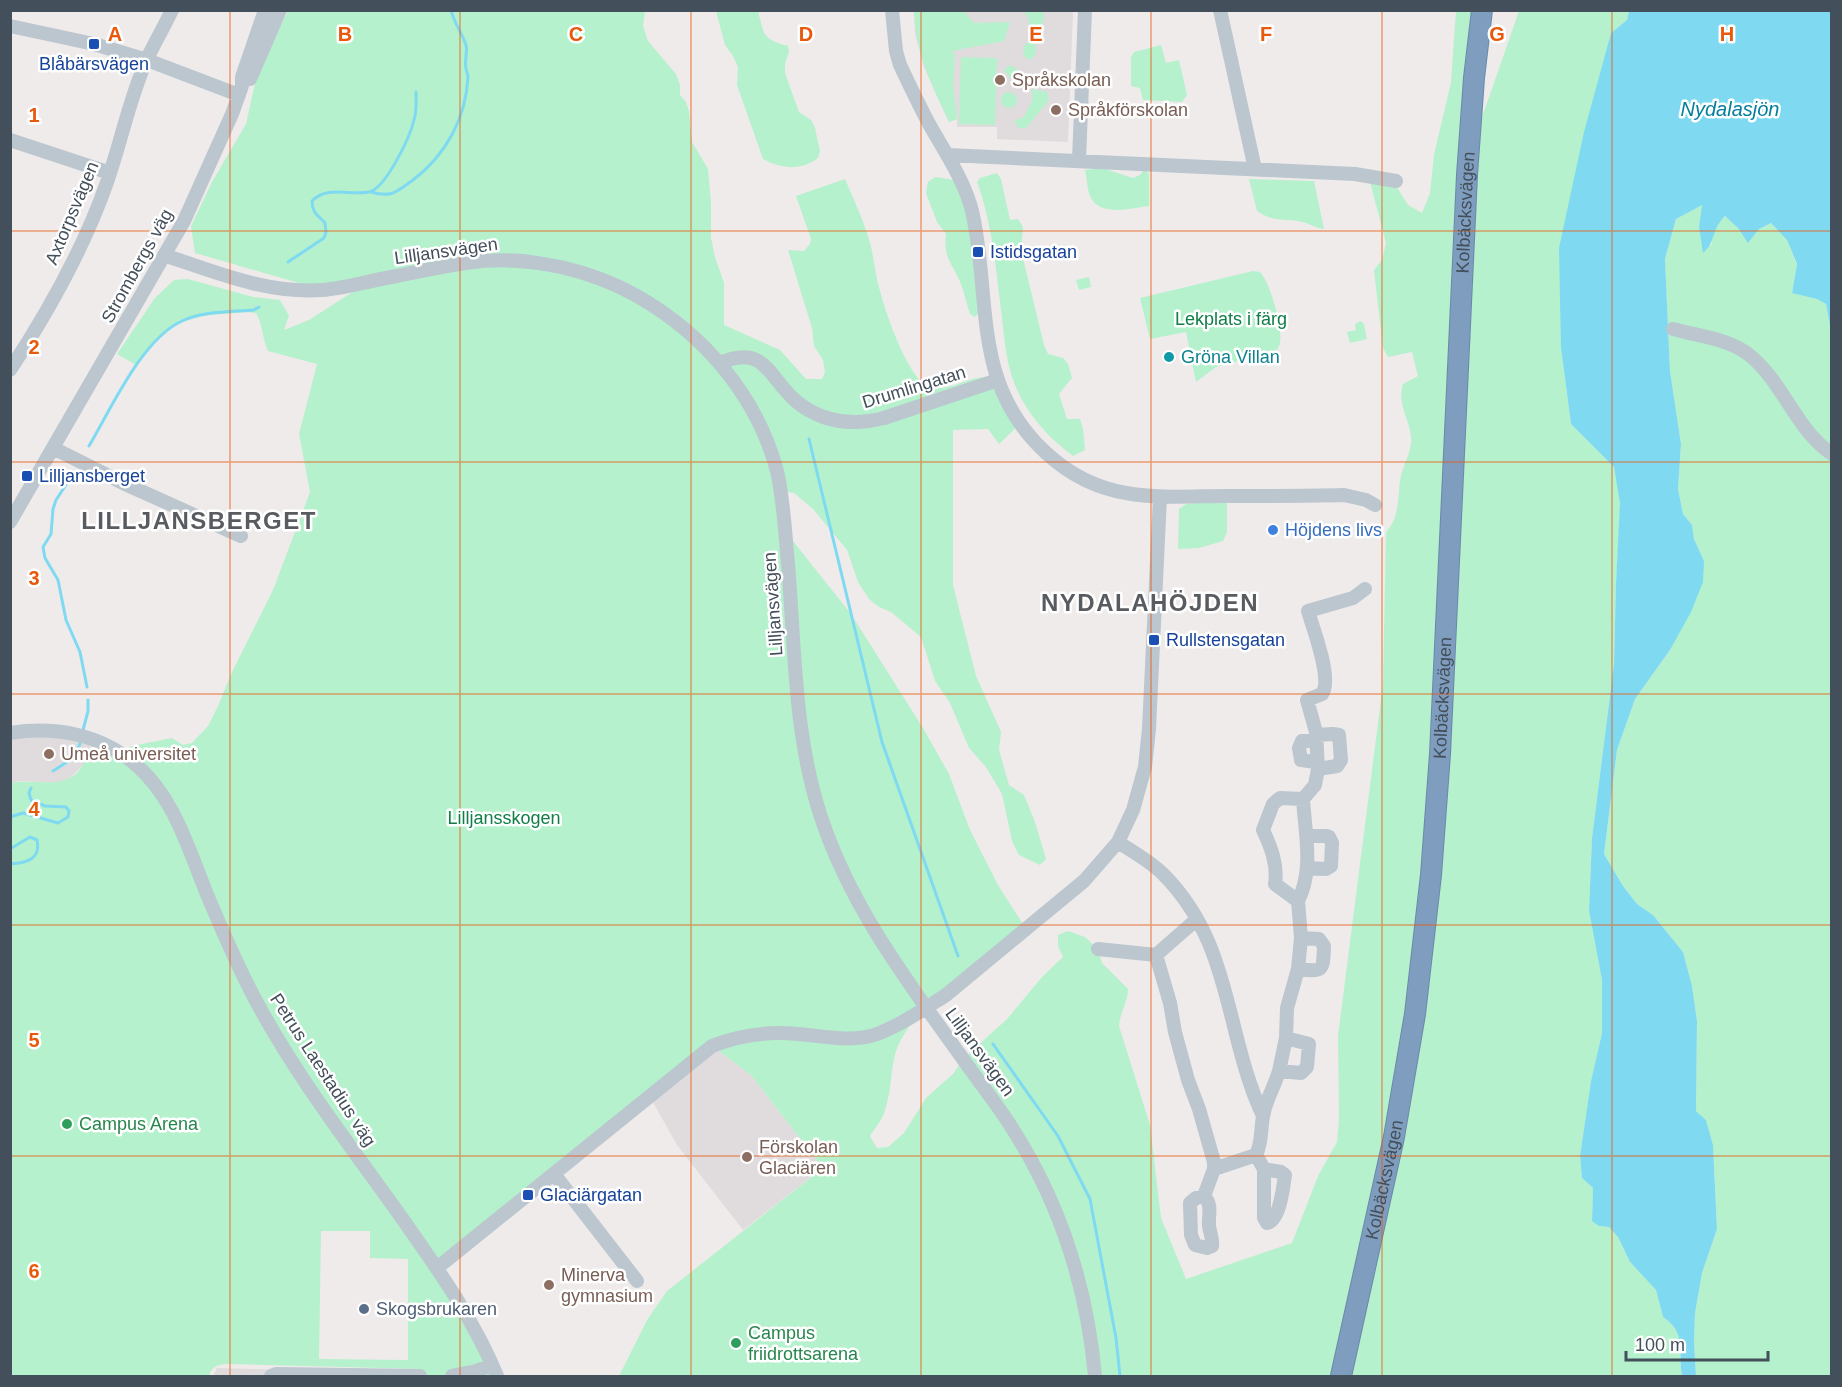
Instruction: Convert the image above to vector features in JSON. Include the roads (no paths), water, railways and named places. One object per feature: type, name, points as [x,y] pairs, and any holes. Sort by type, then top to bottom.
[{"type":"highway","name":"Kolbäcksvägen","points":[[1341,1377],[1394,1137],[1415,1014],[1430,886],[1441,743],[1467,175],[1474,78],[1482,10]]},
{"type":"highway","name":"Kolbäcksvägen","points":[[1354,1377],[1392,1206],[1416,1081],[1443,875],[1452,754],[1480,152],[1494,10]]},
{"type":"street","points":[[147,60],[172,10]]},
{"type":"street","points":[[240,91],[242,76],[265,10]]},
{"type":"street","points":[[240,91],[251,78],[280,10]]},
{"type":"street","points":[[892,10],[896,51],[900,64],[928,122],[961,181],[972,210],[990,346],[998,380],[1010,406],[1034,442],[1049,456],[1081,477],[1127,493],[1160,497],[1344,495],[1366,500],[1375,505]]},
{"type":"street","points":[[1079,160],[1085,10]]},
{"type":"street","points":[[1220,10],[1255,169]]},
{"type":"street","points":[[10,26],[94,44],[240,91]]},
{"type":"street","name":"Axtorpsvägen","points":[[10,370],[31,338],[76,257],[110,173],[123,127],[147,60]]},
{"type":"street","name":"Strombergs väg","points":[[10,522],[164,255],[203,181],[240,91]]},
{"type":"street","points":[[10,140],[110,173]]},
{"type":"street","points":[[948,155],[1371,175],[1396,181]]},
{"type":"street","name":"Lilljansvägen","points":[[164,255],[238,280],[297,290],[323,290],[482,261],[544,264],[599,278],[634,294],[662,311],[686,330],[720,363],[752,411],[766,441],[777,474],[784,516],[801,737],[820,815],[860,909],[926,1008],[1012,1128],[1042,1180],[1062,1228],[1080,1282],[1090,1333],[1095,1377]]},
{"type":"street","points":[[1673,329],[1729,343],[1747,353],[1761,365],[1788,400],[1810,435],[1832,454]]},
{"type":"street","name":"Drumlingatan","points":[[720,363],[738,356],[761,362],[796,401],[829,419],[848,423],[865,423],[884,418],[998,380]]},
{"type":"street","points":[[53,448],[125,484],[241,536]]},
{"type":"street","points":[[437,1268],[712,1046],[730,1039],[774,1033],[857,1038],[876,1034],[946,995],[1084,882],[1118,842],[1135,804],[1145,767],[1152,678],[1160,497]]},
{"type":"street","points":[[1264,1169],[1256,1155],[1262,1136],[1263,1116],[1279,1071],[1286,1038],[1287,1008],[1298,969],[1301,938],[1298,901],[1303,891],[1307,868],[1307,836],[1303,799],[1315,785],[1317,765],[1316,738],[1307,699],[1325,692],[1326,679],[1308,611],[1353,598],[1365,589]]},
{"type":"street","name":"Petrus Laestadius väg","points":[[10,733],[41,729],[73,733],[108,745],[135,764],[154,784],[167,802],[180,827],[241,971],[284,1050],[437,1268],[470,1319],[495,1371]]},
{"type":"street","points":[[1316,738],[1339,735],[1341,760],[1337,766],[1317,765]]},
{"type":"street","points":[[1298,901],[1275,884],[1275,865],[1263,830],[1277,799],[1290,797],[1303,799]]},
{"type":"street","points":[[1307,836],[1326,836],[1332,843],[1332,862],[1329,868],[1307,868]]},
{"type":"street","points":[[1118,842],[1161,872],[1197,919],[1211,943],[1221,972],[1252,1093],[1263,1116]]},
{"type":"street","points":[[1098,949],[1156,955],[1197,919]]},
{"type":"street","points":[[1298,969],[1318,971],[1323,966],[1323,942],[1319,939],[1301,938]]},
{"type":"street","points":[[1156,955],[1188,1080],[1199,1109],[1214,1169],[1204,1196]]},
{"type":"street","points":[[1279,1071],[1301,1073],[1307,1067],[1309,1044],[1286,1038]]},
{"type":"street","points":[[1214,1169],[1256,1155]]},
{"type":"street","points":[[554,1174],[637,1281]]},
{"type":"street","points":[[452,1377],[473,1372],[495,1371]]},
{"type":"street","points":[[271,1377],[276,1374],[420,1377]]},
{"type":"water","name":"Nydalasjön","points":[[1629,11],[1831,11],[1831,331],[1826,304],[1817,299],[1792,293],[1797,264],[1787,240],[1771,223],[1759,229],[1748,243],[1738,228],[1725,216],[1703,253],[1699,226],[1702,205],[1676,219],[1665,259],[1670,371],[1681,444],[1678,489],[1683,514],[1692,525],[1694,539],[1704,561],[1703,582],[1691,612],[1670,650],[1635,699],[1617,750],[1604,854],[1637,904],[1653,915],[1683,952],[1692,986],[1697,1021],[1696,1111],[1706,1120],[1713,1145],[1717,1229],[1702,1273],[1695,1313],[1696,1376],[1682,1376],[1679,1336],[1671,1323],[1663,1317],[1656,1290],[1630,1262],[1618,1237],[1609,1227],[1599,1226],[1592,1221],[1593,1188],[1582,1178],[1580,1156],[1591,1081],[1602,1033],[1602,980],[1589,911],[1592,838],[1614,664],[1620,503],[1614,467],[1571,424],[1561,348],[1559,248],[1584,132],[1611,33],[1627,20]]},
{"type":"waterway","points":[[371,192],[394,193],[413,180],[435,159],[458,121],[468,77],[466,48],[451,10]]},
{"type":"waterway","points":[[288,262],[324,238],[325,223],[314,211],[312,201],[325,193],[369,192],[376,188],[390,172],[412,128],[416,113],[416,92]]},
{"type":"waterway","points":[[89,446],[129,376],[167,330],[199,315],[254,310],[259,307]]},
{"type":"waterway","points":[[809,439],[882,742],[958,956]]},
{"type":"waterway","points":[[75,471],[56,500],[51,534],[43,547],[45,558],[58,580],[66,620],[80,652],[87,687]]},
{"type":"waterway","points":[[82,734],[88,711],[88,700]]},
{"type":"waterway","points":[[53,771],[74,756],[81,740]]},
{"type":"waterway","points":[[10,817],[23,813],[58,823],[68,817],[69,811],[66,807],[45,806],[31,800],[29,793],[31,788]]},
{"type":"waterway","points":[[10,849],[30,837],[37,840],[35,856],[27,861],[10,864]]},
{"type":"waterway","points":[[993,1044],[1058,1136],[1090,1199],[1116,1338],[1120,1376]]},
{"type":"place","name":"Blåbärsvägen","points":[[94,44]]},
{"type":"place","name":"Språkskolan","points":[[1000,80]]},
{"type":"place","name":"Språkförskolan","points":[[1056,110]]},
{"type":"place","name":"Istidsgatan","points":[[978,252]]},
{"type":"place","name":"Gröna Villan","points":[[1169,357]]},
{"type":"place","name":"Lilljansberget","points":[[27,476]]},
{"type":"place","name":"Höjdens livs","points":[[1273,530]]},
{"type":"place","name":"Rullstensgatan","points":[[1154,640]]},
{"type":"place","name":"Umeå universitet","points":[[49,754]]},
{"type":"place","name":"Campus Arena","points":[[67,1124]]},
{"type":"place","name":"Förskolan Glaciären","points":[[747,1157]]},
{"type":"place","name":"Glaciärgatan","points":[[528,1195]]},
{"type":"place","name":"Minerva gymnasium","points":[[549,1285]]},
{"type":"place","name":"Skogsbrukaren","points":[[364,1309]]},
{"type":"place","name":"Campus friidrottsarena","points":[[736,1343]]},
{"type":"district","name":"LILLJANSBERGET","points":[[199,521]]},
{"type":"district","name":"NYDALAHÖJDEN","points":[[1150,603]]},
{"type":"park label","name":"Lekplats i färg","points":[[1231,319]]},
{"type":"park label","name":"Lilljansskogen","points":[[504,818]]}]
